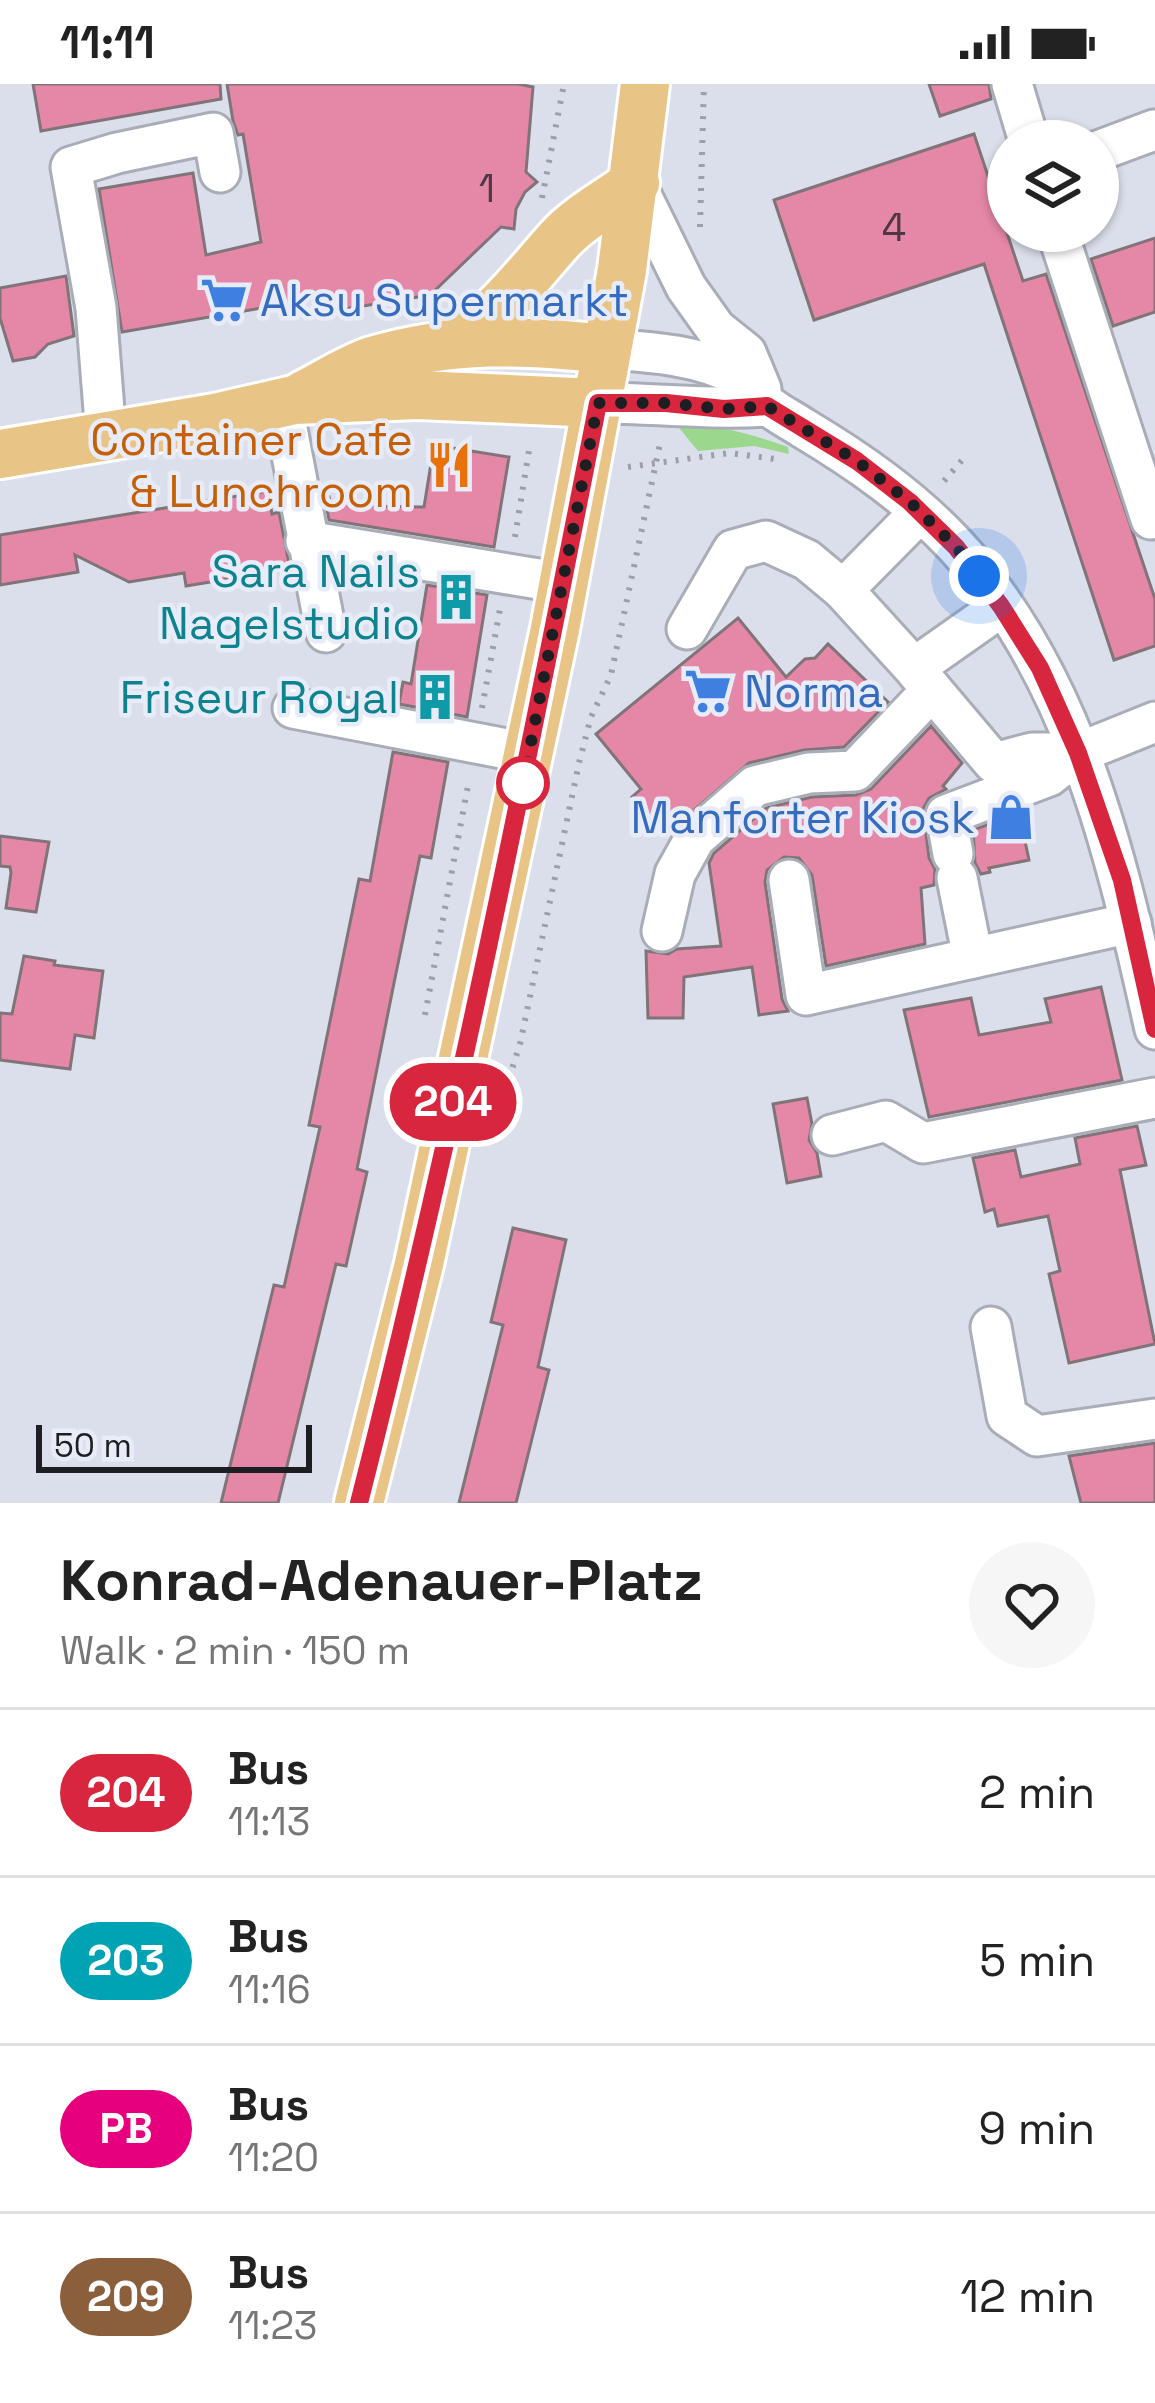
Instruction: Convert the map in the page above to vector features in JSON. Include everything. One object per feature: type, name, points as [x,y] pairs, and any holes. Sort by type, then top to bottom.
[{"type":"main road","points":[[359,1503],[419,1264],[563,584],[635,184],[645,84]]},
{"type":"main road","points":[[454,342],[488,321],[529,280],[563,236],[635,184]]},
{"type":"main road","points":[[288,401],[368,362],[454,342],[540,342],[607,349]]},
{"type":"main road","points":[[0,454],[288,401],[418,395],[598,403]]},
{"type":"street","points":[[1012,84],[1023,120]]},
{"type":"street","points":[[1119,143],[1154,130]]},
{"type":"street","points":[[106,436],[96,308],[71,167],[213,133],[220,172]]},
{"type":"street","points":[[635,184],[686,287],[716,329],[746,353],[767,406]]},
{"type":"street","points":[[1064,252],[1150,519],[1155,518]]},
{"type":"street","points":[[607,349],[672,354],[744,378],[767,406],[857,461],[956,547],[1040,668],[1078,753],[1102,813],[1155,1029]]},
{"type":"street","points":[[288,401],[307,541],[316,566],[326,632]]},
{"type":"street","points":[[598,403],[724,409],[767,406]]},
{"type":"street","points":[[843,590],[920,512]]},
{"type":"street","points":[[307,541],[563,584]]},
{"type":"street","points":[[687,629],[734,550],[766,542],[807,560],[843,590],[994,763],[1032,753],[1078,753]]},
{"type":"street","points":[[662,931],[675,874],[695,838],[755,786],[809,773],[855,771],[923,679],[1001,606]]},
{"type":"street","points":[[293,708],[528,753]]},
{"type":"street","points":[[973,958],[946,815],[1049,776],[1078,753],[1155,722]]},
{"type":"street","points":[[789,880],[806,995],[1131,923]]},
{"type":"street","points":[[832,1135],[886,1121],[923,1143],[1155,1098]]},
{"type":"street","points":[[991,1327],[1007,1416],[1037,1436],[1155,1419]]},
{"type":"path","points":[[538,211],[564,84]]},
{"type":"path","points":[[700,231],[704,84]]},
{"type":"path","points":[[443,1146],[495,1122],[520,1044],[591,717],[611,675],[658,465],[729,453],[772,458],[792,466]]},
{"type":"path","points":[[951,472],[963,459]]},
{"type":"path","points":[[425,1016],[528,470]]},
{"type":"green space","points":[[675,423],[746,434],[788,447],[789,454],[754,446],[698,451]]},
{"type":"building","points":[[33,84],[220,84],[221,99],[41,131]]},
{"type":"building","points":[[227,84],[533,87],[526,172],[537,182],[516,209],[514,229],[501,227],[430,295],[345,309],[343,294],[122,332],[99,189],[193,173],[206,255],[261,242],[243,134],[238,135],[233,121]]},
{"type":"building","points":[[929,84],[989,84],[991,99],[940,116]]},
{"type":"building","points":[[974,134],[987,173],[987,252],[1013,252],[1023,281],[1046,274],[1155,599],[1155,646],[1114,660],[984,264],[814,320],[774,200]]},
{"type":"building","points":[[1155,238],[1155,312],[1113,326],[1091,259]]},
{"type":"building","points":[[66,276],[74,336],[48,344],[35,357],[13,361],[0,318],[0,288]]},
{"type":"building","points":[[434,445],[509,457],[494,547],[329,520],[325,499],[329,497],[331,504],[347,499],[350,506],[424,507]]},
{"type":"building","points":[[268,491],[272,514],[279,512],[290,569],[186,586],[184,573],[129,582],[75,555],[78,572],[0,585],[0,535]]},
{"type":"building","points":[[427,585],[487,595],[467,717],[399,704],[403,682],[411,684]]},
{"type":"building","points":[[738,618],[786,677],[828,644],[888,702],[844,747],[804,750],[749,763],[670,831],[644,826],[647,815],[632,797],[641,789],[596,734]]},
{"type":"building","points":[[931,726],[962,763],[943,786],[946,789],[929,798],[923,809],[929,858],[935,869],[934,885],[921,888],[925,944],[826,966],[812,875],[799,858],[784,857],[767,870],[765,882],[782,999],[788,1011],[759,1015],[752,967],[684,977],[683,1018],[648,1018],[646,951],[668,954],[677,949],[721,946],[709,863],[714,853],[766,808],[871,789]]},
{"type":"building","points":[[393,752],[448,762],[431,858],[420,856],[394,983],[357,1169],[367,1172],[346,1266],[336,1264],[278,1503],[221,1503],[274,1285],[284,1287],[320,1127],[309,1125],[340,972],[359,879],[370,881]]},
{"type":"building","points":[[1019,813],[1029,860],[981,874],[975,863],[973,830]]},
{"type":"building","points":[[0,836],[49,842],[36,912],[6,908],[11,873],[10,867],[0,866]]},
{"type":"building","points":[[24,956],[103,971],[94,1038],[75,1035],[70,1069],[0,1060],[0,1013],[12,1014]]},
{"type":"building","points":[[1101,987],[1122,1080],[929,1117],[904,1010],[971,998],[979,1035],[1051,1022],[1045,999]]},
{"type":"building","points":[[807,1098],[812,1124],[809,1140],[821,1176],[787,1183],[773,1104]]},
{"type":"building","points":[[1137,1126],[1146,1165],[1120,1170],[1155,1344],[1069,1363],[1049,1274],[1060,1271],[1048,1216],[998,1226],[994,1209],[985,1212],[973,1158],[1015,1150],[1021,1177],[1080,1164],[1075,1138]]},
{"type":"building","points":[[513,1228],[566,1240],[538,1367],[549,1370],[516,1503],[459,1503],[503,1325],[491,1322]]},
{"type":"building","points":[[1155,1443],[1155,1503],[1081,1503],[1069,1456]]},
{"type":"bus line","name":"204","points":[[359,1503],[419,1264],[492,934],[598,403],[724,409],[767,406],[857,461],[910,502],[956,547],[1040,668],[1078,753],[1122,880],[1155,1029]]},
{"type":"place","name":"Aksu Supermarkt","points":[[224,300]]},
{"type":"place","name":"Container Cafe & Lunchroom","points":[[449,465]]},
{"type":"place","name":"Sara Nails Nagelstudio","points":[[456,597]]},
{"type":"place","name":"Norma","points":[[708,691]]},
{"type":"place","name":"Friseur Royal","points":[[435,697]]},
{"type":"place","name":"Manforter Kiosk","points":[[1011,817]]},
{"type":"route","points":[[523,783],[598,403],[724,409],[767,406],[857,461],[910,502],[979,576]]}]
